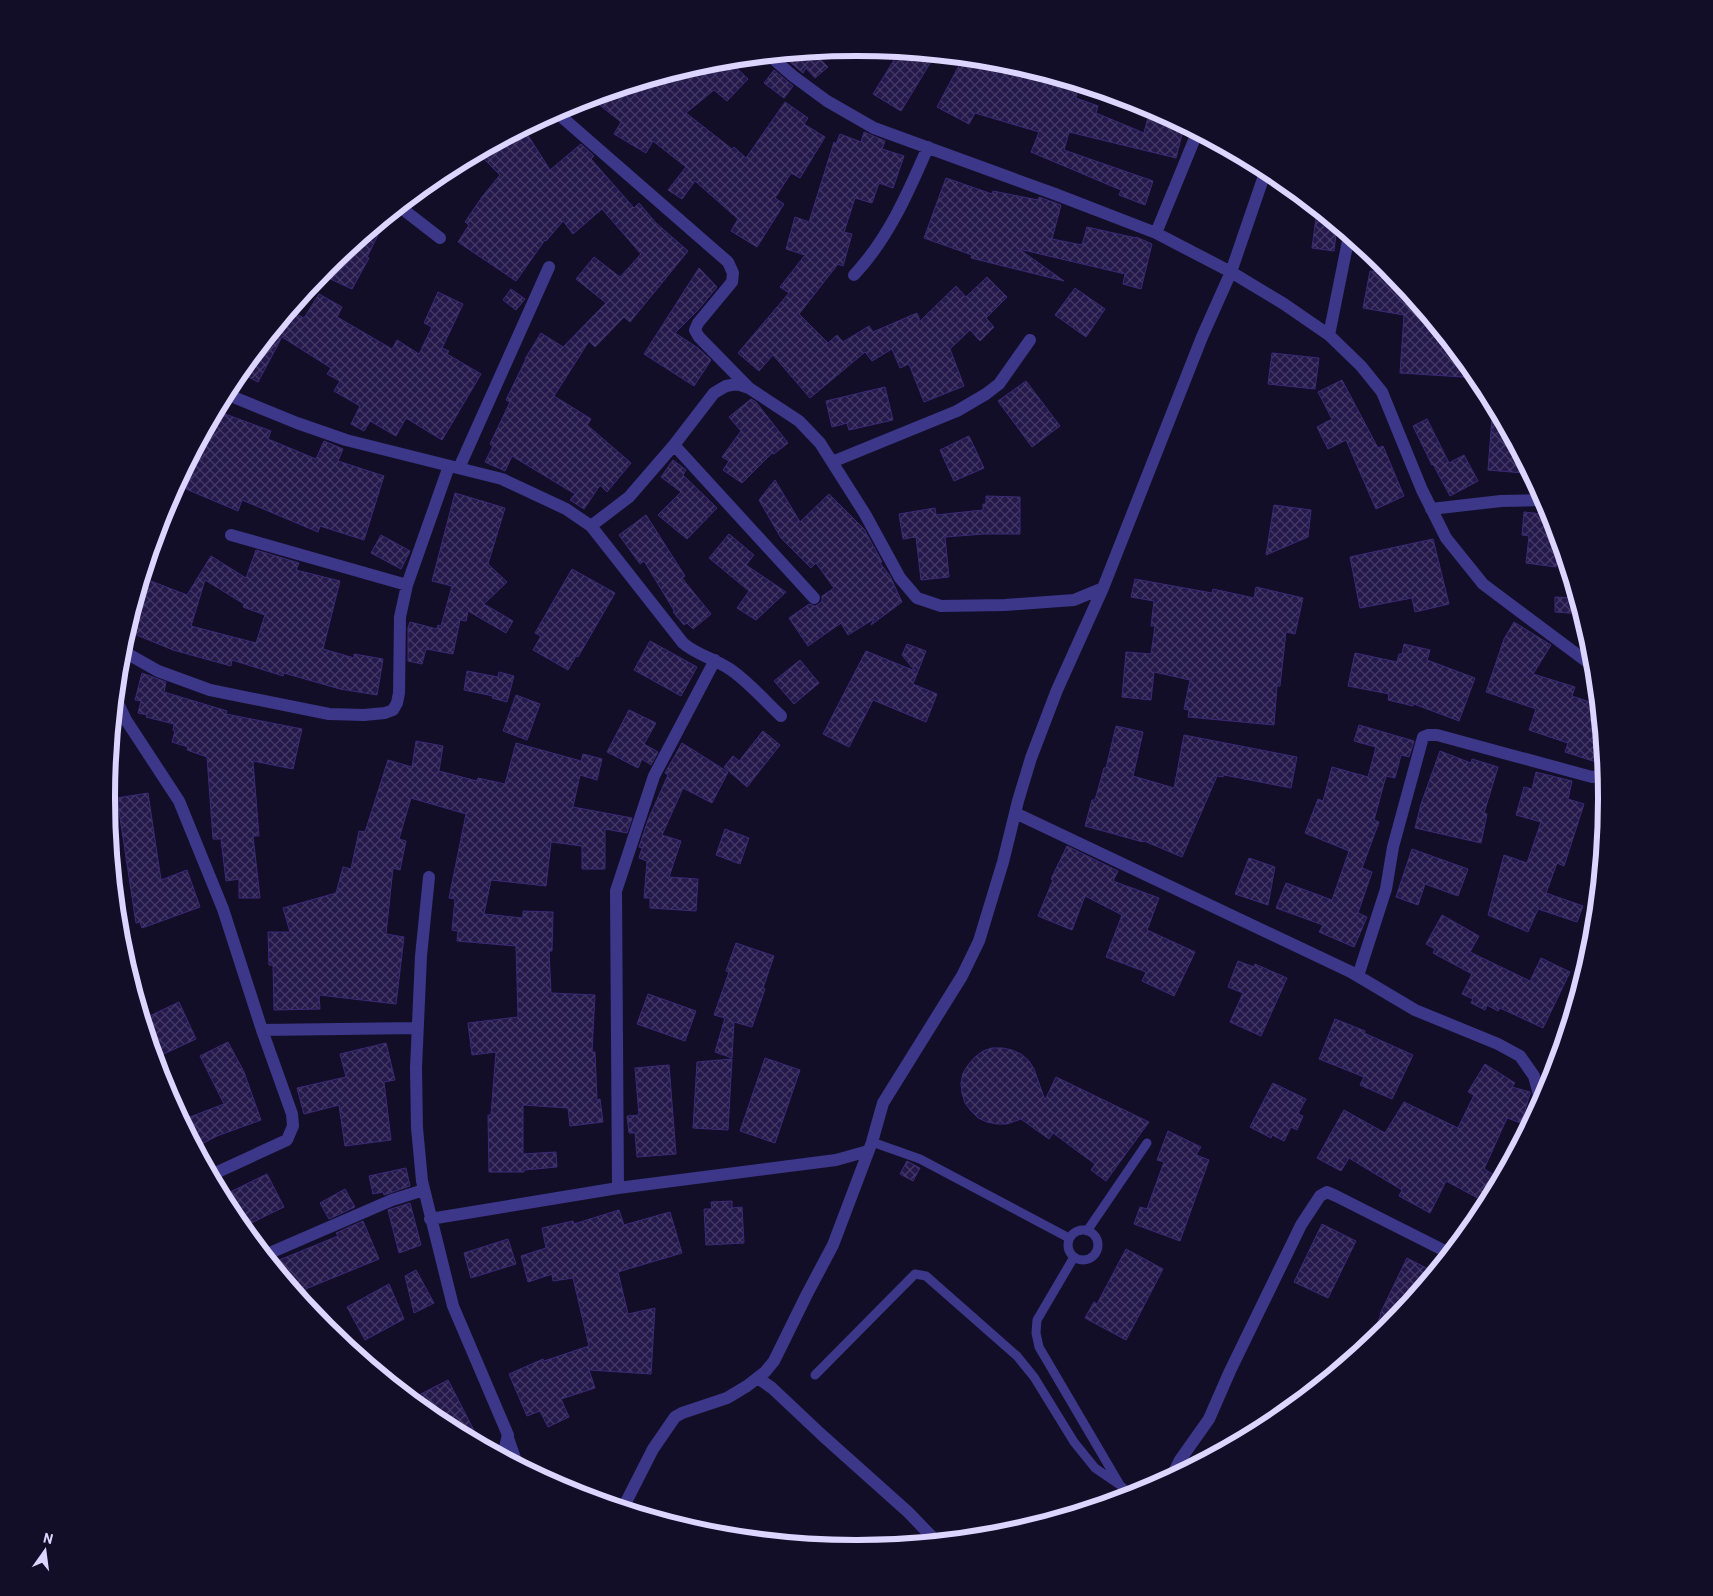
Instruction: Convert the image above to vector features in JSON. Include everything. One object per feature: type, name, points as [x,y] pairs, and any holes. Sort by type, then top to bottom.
[{"type":"street","points":[[776,61],[827,101],[874,128],[1156,233],[1231,272],[1284,304],[1329,335],[1361,366],[1382,392],[1422,490],[1446,538],[1483,584],[1585,660]]},
{"type":"street","points":[[562,118],[728,262],[733,273],[732,282],[698,323],[695,330],[699,337],[750,388],[799,421],[820,443],[865,514],[900,578],[917,598],[941,606],[1005,605],[1074,600],[1103,588]]},
{"type":"street","points":[[1156,233],[1195,138]]},
{"type":"street","points":[[854,275],[875,250],[891,225],[928,147]]},
{"type":"street","points":[[626,1502],[653,1449],[675,1417],[727,1398],[758,1378],[774,1361],[806,1294],[833,1245],[870,1147],[883,1102],[962,976],[979,941],[1031,758],[1057,690],[1103,588],[1202,337],[1231,272],[1263,178]]},
{"type":"street","points":[[404,210],[440,238]]},
{"type":"street","points":[[1329,335],[1347,241]]},
{"type":"street","points":[[129,654],[158,671],[210,690],[330,714],[364,715],[385,713],[392,710],[397,703],[399,693],[400,617],[407,585],[454,467],[549,267]]},
{"type":"street","points":[[832,462],[957,411],[986,394],[999,384],[1030,340]]},
{"type":"street","points":[[591,526],[629,497],[674,445],[714,393],[726,386],[737,384],[750,388]]},
{"type":"street","points":[[233,397],[297,423],[346,440],[502,479],[566,509],[591,526],[683,643],[693,652],[715,660],[730,669],[781,716]]},
{"type":"street","points":[[674,445],[814,598]]},
{"type":"street","points":[[1431,509],[1500,501],[1536,500]]},
{"type":"street","points":[[231,535],[407,585]]},
{"type":"street","points":[[618,1188],[616,891],[654,776],[715,660]]},
{"type":"street","points":[[120,708],[126,720],[179,801],[223,909],[262,1030],[292,1114],[293,1126],[287,1140],[216,1173]]},
{"type":"street","points":[[1358,976],[1386,889],[1393,847],[1423,737],[1428,735],[1437,736],[1592,778],[1598,776]]},
{"type":"street","points":[[1015,813],[1358,976],[1415,1010],[1498,1044],[1520,1056],[1534,1076],[1538,1091]]},
{"type":"street","points":[[429,877],[420,956],[416,1068],[416,1128],[424,1190],[452,1306],[508,1435],[514,1456]]},
{"type":"street","points":[[262,1030],[418,1028]]},
{"type":"street","points":[[430,1219],[618,1188],[836,1160],[870,1147]]},
{"type":"street","points":[[270,1253],[392,1200],[424,1190]]},
{"type":"street","points":[[1177,1467],[1209,1419],[1230,1371],[1301,1225],[1320,1196],[1327,1192],[1444,1251]]},
{"type":"street","points":[[758,1378],[772,1388],[908,1512],[931,1535]]},
{"type":"street","points":[[504,1450],[508,1435]]},
{"type":"lane","points":[[1087,1231],[1147,1143]]},
{"type":"lane","points":[[870,1147],[920,1159],[1069,1238]]},
{"type":"lane","points":[[1080,1230],[1087,1231],[1096,1238],[1097,1249],[1090,1258],[1079,1260],[1074,1257],[1068,1248],[1069,1238],[1074,1232],[1080,1230]]},
{"type":"lane","points":[[1074,1257],[1037,1320],[1036,1332],[1039,1346],[1120,1485]]},
{"type":"lane","points":[[815,1375],[915,1274],[926,1276],[1016,1356],[1034,1377],[1074,1442],[1095,1468],[1125,1489]]},
{"type":"building","points":[[819,58],[828,67],[815,78],[806,68],[803,73],[788,60]]},
{"type":"building","points":[[896,58],[932,61],[901,111],[873,94]]},
{"type":"building","points":[[960,64],[1001,71],[1078,91],[1076,98],[1098,106],[1096,113],[1144,133],[1148,117],[1183,132],[1176,158],[1069,132],[1064,150],[1153,181],[1145,205],[1119,195],[1121,190],[1031,152],[1039,132],[975,113],[969,124],[937,107]]},
{"type":"building","points":[[735,67],[748,79],[727,101],[714,90],[686,113],[732,149],[734,147],[746,158],[785,102],[808,118],[804,124],[825,137],[800,178],[791,173],[775,198],[784,204],[757,247],[731,231],[738,219],[695,181],[682,199],[668,190],[686,167],[653,141],[646,153],[614,134],[621,122],[598,104],[665,82]]},
{"type":"building","points":[[774,70],[793,86],[784,98],[764,83]]},
{"type":"building","points":[[864,132],[885,141],[882,149],[904,156],[893,188],[879,183],[872,203],[855,198],[844,232],[852,234],[843,266],[838,264],[799,314],[828,343],[837,335],[843,342],[869,326],[873,332],[917,313],[920,321],[956,286],[966,297],[987,277],[1007,297],[986,318],[994,327],[980,341],[970,330],[950,349],[964,386],[924,402],[909,364],[900,368],[892,349],[872,361],[865,352],[810,398],[773,355],[759,371],[738,353],[789,293],[780,287],[805,255],[786,249],[795,217],[809,222],[834,142],[836,144],[840,134],[861,142]]},
{"type":"building","points":[[527,134],[550,170],[581,144],[594,156],[591,159],[634,208],[639,203],[656,223],[688,251],[630,322],[624,317],[595,347],[589,341],[554,396],[591,419],[587,425],[631,463],[607,492],[600,485],[584,509],[570,500],[575,494],[512,456],[505,471],[485,462],[493,446],[490,444],[510,402],[506,400],[525,359],[541,333],[563,347],[606,303],[576,279],[594,257],[620,277],[641,254],[602,209],[573,234],[563,221],[545,240],[516,281],[458,242],[469,225],[465,222],[500,175],[483,158]]},
{"type":"building","points":[[946,178],[992,194],[993,191],[1038,200],[1039,197],[1061,205],[1052,239],[1082,245],[1087,227],[1136,237],[1152,244],[1141,289],[1123,284],[1125,274],[1019,249],[1064,281],[971,258],[972,255],[924,238]]},
{"type":"building","points":[[1316,216],[1336,232],[1334,251],[1312,248]]},
{"type":"building","points":[[381,229],[367,257],[369,258],[352,289],[328,278]]},
{"type":"building","points":[[699,268],[717,287],[675,333],[698,348],[711,360],[694,386],[644,354]]},
{"type":"building","points":[[1370,271],[1380,273],[1445,346],[1467,377],[1400,373],[1404,315],[1363,308]]},
{"type":"building","points":[[1075,288],[1105,309],[1086,337],[1055,315]]},
{"type":"building","points":[[511,289],[525,299],[516,310],[503,300]]},
{"type":"building","points":[[438,292],[463,304],[442,348],[449,351],[447,354],[481,374],[442,440],[406,418],[396,436],[370,421],[364,431],[351,424],[360,406],[334,391],[340,381],[327,374],[331,368],[282,337],[258,382],[247,376],[268,346],[295,314],[304,318],[319,294],[342,307],[337,317],[392,349],[397,340],[419,354],[432,327],[424,323]]},
{"type":"building","points":[[1272,353],[1319,358],[1315,389],[1268,384]]},
{"type":"building","points":[[1342,380],[1378,448],[1383,446],[1404,496],[1376,509],[1346,440],[1328,449],[1317,427],[1332,419],[1318,392]]},
{"type":"building","points":[[1026,381],[1060,426],[1032,447],[998,401]]},
{"type":"building","points":[[885,387],[893,420],[849,430],[847,423],[832,427],[826,401]]},
{"type":"building","points":[[751,399],[756,402],[788,443],[774,454],[772,453],[742,483],[723,470],[729,461],[722,457],[741,431],[729,417]]},
{"type":"building","points":[[223,413],[271,431],[268,439],[316,459],[324,441],[343,449],[338,461],[384,476],[364,540],[320,526],[318,532],[242,500],[238,511],[186,489],[203,448]]},
{"type":"building","points":[[1492,416],[1523,473],[1488,470]]},
{"type":"building","points":[[1427,419],[1449,463],[1464,455],[1478,481],[1450,496],[1413,426]]},
{"type":"building","points":[[969,436],[984,468],[954,481],[940,450]]},
{"type":"building","points":[[673,460],[686,470],[683,475],[717,508],[687,539],[658,515],[681,492],[661,477]]},
{"type":"building","points":[[775,480],[800,522],[829,494],[864,529],[882,562],[880,563],[890,576],[902,602],[871,625],[874,619],[848,635],[841,623],[808,646],[789,618],[809,604],[815,606],[819,604],[822,601],[822,596],[834,588],[816,563],[811,568],[781,538],[759,500]]},
{"type":"building","points":[[455,493],[505,508],[488,564],[507,582],[484,604],[513,621],[506,633],[468,611],[466,621],[460,620],[453,654],[426,649],[422,664],[408,661],[408,628],[410,622],[437,629],[438,625],[441,626],[452,586],[432,581]]},
{"type":"building","points":[[986,496],[1020,497],[1020,534],[945,537],[949,577],[921,580],[916,537],[903,539],[899,514],[935,508],[936,515],[983,510],[983,504],[986,504]]},
{"type":"building","points":[[1274,505],[1311,510],[1308,537],[1266,555]]},
{"type":"building","points":[[1524,512],[1542,514],[1557,555],[1556,567],[1526,563],[1529,536],[1522,535]]},
{"type":"building","points":[[646,515],[685,576],[682,578],[711,614],[693,629],[687,623],[684,625],[673,612],[675,612],[644,561],[640,564],[619,535]]},
{"type":"building","points":[[729,534],[754,555],[746,565],[786,592],[756,620],[737,608],[749,591],[709,558]]},
{"type":"building","points":[[381,535],[410,551],[401,569],[371,553]]},
{"type":"building","points":[[1433,539],[1449,604],[1415,612],[1412,598],[1360,608],[1350,557]]},
{"type":"building","points":[[256,550],[299,563],[296,570],[340,581],[323,649],[354,658],[354,654],[383,659],[377,695],[340,689],[284,673],[283,676],[232,660],[231,666],[173,650],[134,634],[148,580],[187,595],[211,556],[246,578]],"holes":[[[205,580],[244,604],[243,607],[265,615],[256,643],[191,626]]]},
{"type":"building","points":[[572,569],[615,593],[578,657],[576,656],[568,670],[533,650],[541,636],[535,633]]},
{"type":"building","points":[[1135,579],[1212,593],[1213,589],[1254,598],[1256,587],[1303,598],[1295,634],[1286,632],[1280,686],[1277,686],[1274,725],[1188,717],[1189,710],[1184,709],[1190,680],[1154,672],[1151,700],[1122,697],[1126,652],[1151,654],[1155,626],[1151,626],[1154,601],[1131,597]]},
{"type":"building","points":[[1555,597],[1570,598],[1575,614],[1555,612]]},
{"type":"building","points":[[1514,622],[1551,645],[1533,674],[1575,687],[1572,696],[1592,703],[1597,749],[1596,762],[1565,752],[1568,743],[1529,730],[1536,709],[1486,692],[1504,639]]},
{"type":"building","points":[[650,641],[697,667],[681,696],[634,670]]},
{"type":"building","points":[[907,644],[926,651],[913,684],[937,694],[926,722],[873,700],[849,747],[823,734],[866,651],[915,671],[902,655]]},
{"type":"building","points":[[1404,644],[1430,650],[1427,660],[1475,678],[1459,721],[1414,704],[1413,706],[1388,700],[1389,694],[1348,686],[1355,653],[1397,662],[1399,654],[1402,654]]},
{"type":"building","points":[[800,660],[819,683],[794,704],[774,681]]},
{"type":"building","points":[[467,671],[498,677],[499,672],[514,676],[507,702],[492,698],[493,696],[464,690]]},
{"type":"building","points":[[142,673],[166,682],[164,692],[227,711],[226,714],[302,729],[293,769],[253,761],[259,836],[253,836],[260,898],[239,898],[239,879],[226,881],[221,839],[213,839],[207,757],[187,750],[188,747],[172,742],[175,731],[173,730],[174,724],[138,713],[141,701],[135,700]]},
{"type":"building","points":[[516,695],[540,704],[527,740],[503,731]]},
{"type":"building","points":[[629,710],[656,723],[644,744],[658,752],[651,765],[642,759],[638,768],[607,752]]},
{"type":"building","points":[[1359,725],[1414,741],[1409,757],[1401,755],[1395,778],[1386,776],[1374,820],[1379,822],[1362,868],[1372,872],[1358,913],[1367,917],[1354,947],[1319,932],[1323,925],[1276,908],[1286,883],[1332,900],[1349,851],[1305,833],[1318,799],[1323,801],[1332,767],[1368,777],[1376,747],[1354,741]]},
{"type":"building","points":[[1116,726],[1143,732],[1133,776],[1174,788],[1184,735],[1297,757],[1291,788],[1224,775],[1223,777],[1217,776],[1182,857],[1144,841],[1085,826],[1092,800],[1095,800],[1104,768],[1106,768]]},
{"type":"building","points":[[763,731],[780,745],[747,787],[724,767],[733,756],[739,761]]},
{"type":"building","points":[[416,741],[443,746],[439,771],[477,781],[478,778],[505,784],[516,743],[581,761],[583,754],[602,759],[597,780],[580,775],[573,807],[632,818],[627,833],[605,829],[605,869],[582,869],[582,846],[551,842],[546,886],[491,880],[484,914],[523,918],[523,911],[553,912],[552,951],[549,951],[551,993],[595,995],[592,1052],[595,1052],[597,1100],[600,1099],[603,1122],[570,1126],[568,1108],[523,1105],[523,1154],[556,1152],[557,1167],[524,1170],[524,1172],[489,1172],[488,1115],[491,1115],[496,1052],[472,1055],[468,1023],[518,1017],[516,946],[457,941],[458,931],[452,930],[455,899],[449,898],[466,814],[411,798],[399,839],[406,841],[400,870],[393,868],[386,934],[404,937],[396,1004],[319,995],[320,1009],[274,1010],[273,965],[269,965],[268,932],[290,932],[283,908],[336,893],[343,867],[351,869],[359,831],[365,832],[388,760],[412,767]]},
{"type":"building","points":[[682,743],[728,772],[712,803],[683,788],[662,835],[681,841],[669,877],[698,879],[696,911],[650,908],[650,898],[644,898],[647,861],[639,858],[642,848],[639,847],[648,820],[668,775],[665,773]]},
{"type":"building","points":[[1440,751],[1471,763],[1472,759],[1498,767],[1484,813],[1487,814],[1481,843],[1415,828],[1421,804]]},
{"type":"building","points":[[1536,772],[1572,781],[1568,799],[1584,804],[1564,866],[1557,863],[1546,893],[1583,906],[1577,922],[1538,909],[1528,932],[1488,915],[1504,855],[1527,863],[1541,822],[1516,815],[1524,787],[1532,789]]},
{"type":"building","points":[[148,793],[161,880],[187,870],[200,907],[142,928],[140,922],[136,923],[117,798]]},
{"type":"building","points":[[725,829],[749,838],[740,864],[716,855]]},
{"type":"building","points":[[1067,846],[1118,871],[1113,881],[1159,898],[1147,930],[1195,952],[1174,996],[1142,981],[1146,972],[1106,957],[1122,915],[1085,896],[1072,930],[1038,916],[1053,880],[1051,879]]},
{"type":"building","points":[[1412,849],[1468,869],[1458,896],[1425,884],[1418,905],[1396,897]]},
{"type":"building","points":[[1249,858],[1275,867],[1268,905],[1235,894]]},
{"type":"building","points":[[1442,915],[1479,936],[1470,952],[1530,981],[1541,958],[1570,972],[1543,1028],[1500,1008],[1498,1011],[1487,1005],[1485,1010],[1471,1003],[1473,999],[1462,994],[1472,974],[1433,953],[1435,949],[1426,944]]},
{"type":"building","points":[[736,943],[774,956],[752,1027],[734,1022],[732,1058],[715,1052],[725,1018],[714,1015],[729,972],[726,971]]},
{"type":"building","points":[[1238,961],[1254,967],[1255,964],[1287,978],[1261,1036],[1230,1022],[1243,993],[1228,987]]},
{"type":"building","points":[[648,994],[696,1011],[685,1041],[637,1024]]},
{"type":"building","points":[[179,1002],[196,1039],[161,1055],[148,1017]]},
{"type":"building","points":[[1335,1019],[1365,1031],[1364,1033],[1413,1055],[1392,1099],[1360,1085],[1364,1077],[1319,1059]]},
{"type":"building","points":[[228,1042],[244,1072],[261,1120],[217,1136],[201,1144],[187,1118],[224,1104],[200,1056]]},
{"type":"building","points":[[386,1043],[395,1080],[384,1082],[391,1140],[345,1146],[339,1105],[304,1114],[297,1088],[346,1077],[340,1054]]},
{"type":"building","points":[[992,1048],[1012,1050],[1021,1054],[1029,1061],[1034,1069],[1045,1100],[1056,1077],[1149,1122],[1106,1181],[1091,1170],[1095,1164],[1053,1133],[1049,1139],[1021,1119],[1007,1124],[997,1124],[978,1118],[971,1111],[965,1103],[962,1093],[963,1073],[975,1057],[983,1051]]},
{"type":"building","points":[[765,1058],[800,1070],[775,1143],[740,1131]]},
{"type":"building","points":[[732,1059],[728,1130],[693,1128],[697,1062]]},
{"type":"building","points":[[1485,1064],[1515,1083],[1512,1087],[1530,1092],[1521,1123],[1507,1118],[1484,1169],[1495,1175],[1480,1199],[1446,1181],[1430,1213],[1399,1196],[1402,1190],[1349,1158],[1341,1171],[1317,1158],[1344,1110],[1385,1133],[1404,1102],[1458,1128],[1474,1095],[1468,1092]]},
{"type":"building","points":[[669,1065],[676,1154],[637,1157],[635,1133],[629,1133],[627,1116],[639,1115],[635,1068]]},
{"type":"building","points":[[1273,1083],[1306,1099],[1298,1114],[1303,1116],[1297,1130],[1291,1127],[1284,1141],[1272,1135],[1271,1138],[1250,1127]]},
{"type":"building","points":[[1168,1131],[1201,1147],[1196,1155],[1209,1160],[1180,1241],[1134,1224],[1140,1207],[1147,1209],[1164,1162],[1157,1160]]},
{"type":"building","points":[[907,1161],[920,1168],[913,1181],[900,1174]]},
{"type":"building","points":[[406,1168],[410,1186],[384,1195],[383,1192],[373,1194],[369,1176]]},
{"type":"building","points":[[267,1174],[284,1207],[250,1224],[229,1193]]},
{"type":"building","points":[[345,1189],[355,1207],[329,1219],[320,1203]]},
{"type":"building","points":[[732,1201],[732,1208],[742,1207],[744,1243],[706,1245],[704,1209],[712,1209],[711,1202]]},
{"type":"building","points":[[410,1203],[421,1245],[399,1253],[388,1210]]},
{"type":"building","points":[[619,1210],[624,1225],[670,1212],[682,1253],[618,1272],[628,1314],[655,1308],[651,1374],[589,1370],[595,1388],[561,1399],[569,1417],[548,1427],[540,1411],[527,1416],[509,1374],[543,1359],[544,1361],[589,1346],[573,1278],[553,1281],[552,1274],[528,1282],[521,1256],[546,1248],[542,1228],[573,1221],[574,1224]]},
{"type":"building","points":[[363,1221],[379,1259],[302,1290],[277,1261],[338,1236],[336,1233]]},
{"type":"building","points":[[1322,1224],[1356,1241],[1328,1298],[1294,1282]]},
{"type":"building","points":[[508,1239],[516,1264],[471,1278],[464,1253]]},
{"type":"building","points":[[1126,1249],[1163,1269],[1126,1340],[1085,1318],[1094,1302],[1097,1304]]},
{"type":"building","points":[[1407,1258],[1429,1269],[1376,1327],[1380,1314]]},
{"type":"building","points":[[416,1270],[434,1303],[414,1313],[405,1276]]},
{"type":"building","points":[[389,1284],[404,1319],[365,1340],[347,1307]]},
{"type":"building","points":[[448,1380],[476,1434],[444,1415],[418,1396]]}]
